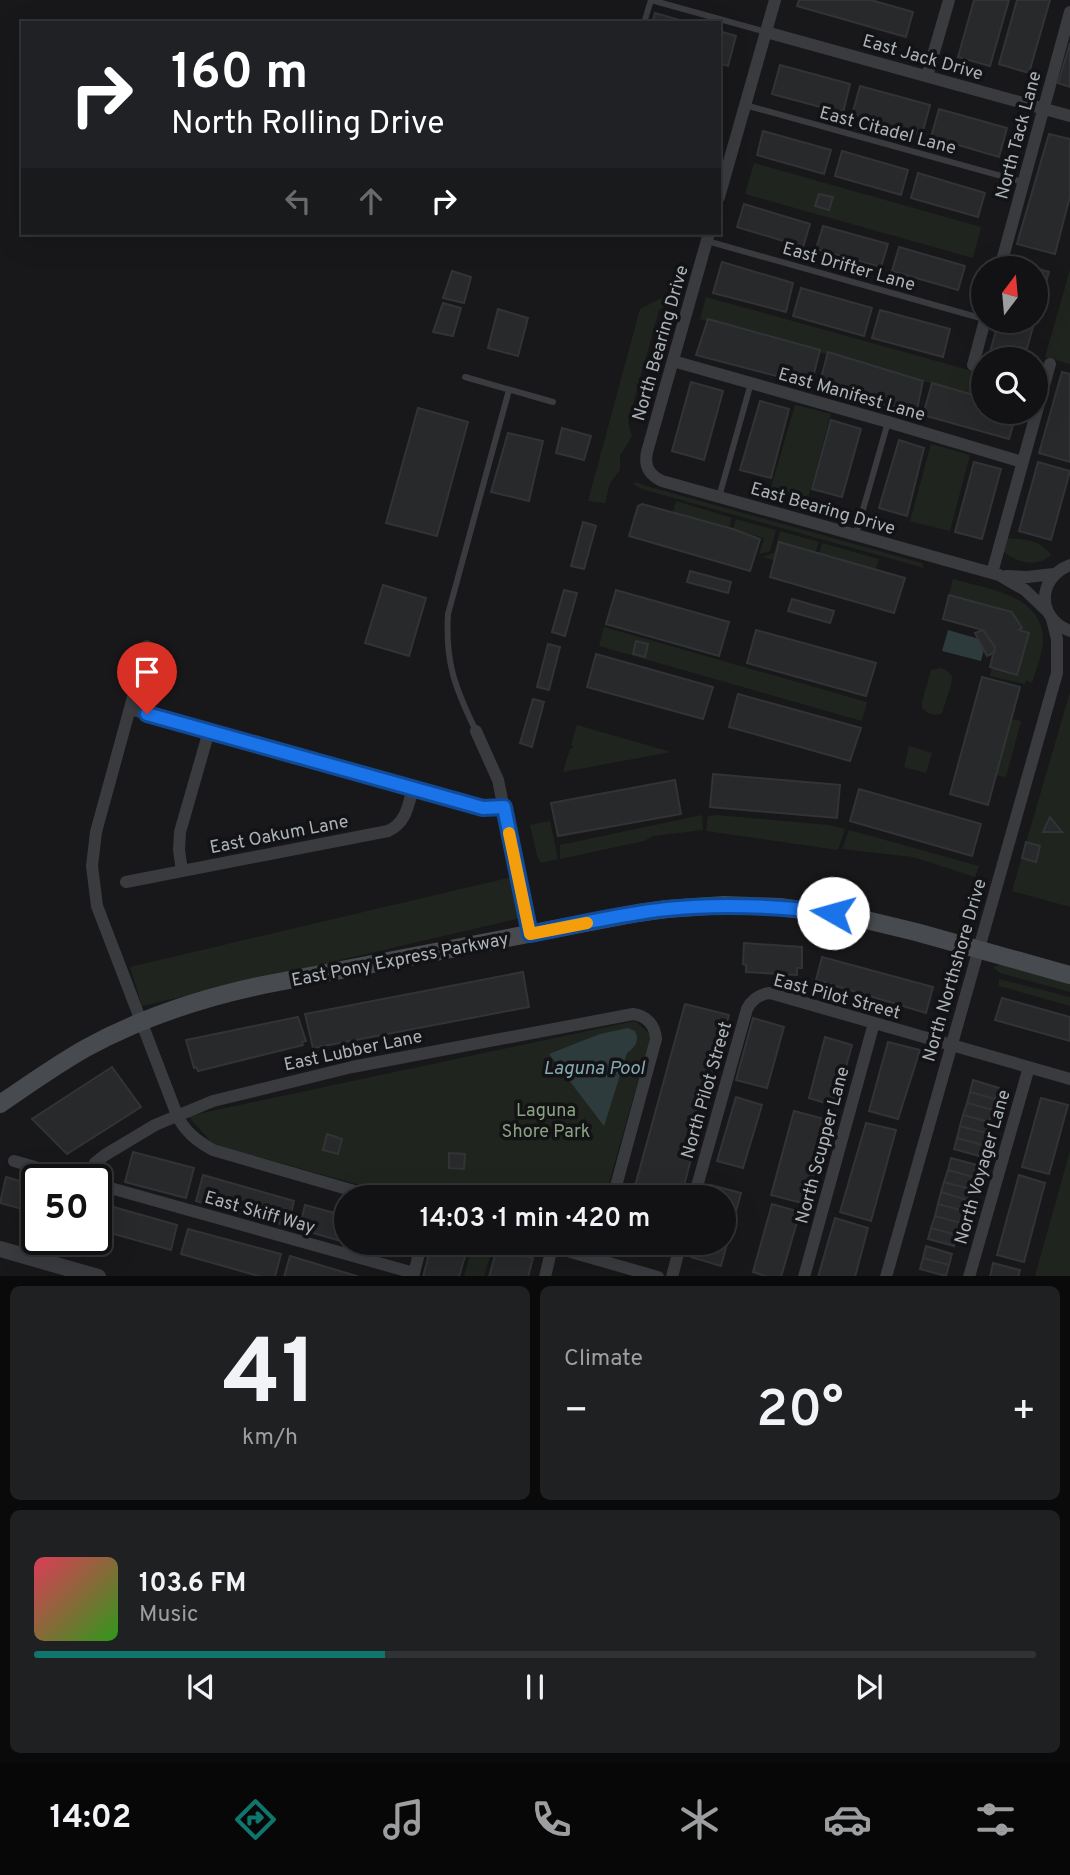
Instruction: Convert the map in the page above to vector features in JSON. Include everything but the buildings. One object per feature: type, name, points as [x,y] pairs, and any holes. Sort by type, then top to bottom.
[{"type":"main road","name":"East Pony Express Parkway","points":[[0,1104],[68,1059],[110,1036],[190,1004],[238,990],[667,909],[752,905],[858,918],[1070,975]]},
{"type":"street","points":[[721,183],[724,162],[745,105],[775,0]]},
{"type":"street","points":[[927,76],[949,0]]},
{"type":"street","name":"North Tack Lane","points":[[1003,256],[1070,12]]},
{"type":"street","name":"East Jack Drive","points":[[766,32],[1070,116]]},
{"type":"street","name":"North Bearing Drive","points":[[646,463],[708,237]]},
{"type":"street","name":"East Manifest Lane","points":[[673,361],[1021,462]]},
{"type":"street","points":[[995,574],[1021,462],[1050,365]]},
{"type":"street","name":"East Bearing Drive","points":[[646,463],[651,474],[662,481],[995,574]]},
{"type":"street","points":[[995,574],[1027,577],[1054,574],[1069,565]]},
{"type":"street","points":[[995,574],[1025,590],[1058,625],[1070,631]]},
{"type":"street","name":"North Northshore Drive","points":[[1054,574],[1046,588],[1045,596],[1058,639],[1057,673]]},
{"type":"street","points":[[148,646],[93,849],[93,879],[101,918],[177,1115],[193,1138],[213,1150],[334,1185]]},
{"type":"street","name":"North Northshore Drive","points":[[886,1276],[1057,673],[1070,650]]},
{"type":"street","points":[[130,709],[483,808],[504,807]]},
{"type":"street","points":[[476,731],[494,766],[502,794],[530,934]]},
{"type":"street","points":[[182,871],[180,832],[209,732]]},
{"type":"street","name":"East Oakum Lane","points":[[126,883],[393,829],[403,820],[412,788]]},
{"type":"street","name":"East Pilot Street","points":[[757,997],[770,993],[1070,1079]]},
{"type":"street","name":"North Pilot Street","points":[[697,1185],[747,1009],[757,997]]},
{"type":"street","name":"East Lubber Lane","points":[[94,1164],[99,1158],[155,1125],[198,1105],[228,1096],[352,1067],[627,1015],[639,1015],[650,1022],[656,1033],[655,1045],[616,1185]]},
{"type":"street","name":"North Scupper Lane","points":[[804,1276],[874,1023]]},
{"type":"street","name":"North Voyager Lane","points":[[969,1276],[1029,1068]]},
{"type":"street","points":[[14,1161],[24,1164]]},
{"type":"street","name":"East Skiff Way","points":[[112,1189],[414,1275]]},
{"type":"street","points":[[0,1249],[98,1276]]},
{"type":"street","points":[[414,1275],[419,1255]]},
{"type":"street","points":[[545,1276],[550,1255]]},
{"type":"street","points":[[581,1255],[658,1276]]},
{"type":"street","points":[[596,1259],[597,1255]]},
{"type":"street","points":[[672,1276],[678,1255]]},
{"type":"lane","points":[[646,21],[651,0],[766,32]]},
{"type":"lane","name":"East Citadel Lane","points":[[745,105],[1023,182]]},
{"type":"lane","name":"East Drifter Lane","points":[[708,237],[971,316]]},
{"type":"lane","points":[[465,377],[554,402]]},
{"type":"lane","points":[[719,497],[751,383]]},
{"type":"lane","points":[[476,731],[452,673],[447,644],[448,614],[509,390]]},
{"type":"lane","points":[[856,536],[888,422]]},
{"type":"green space","points":[[754,163],[981,227],[971,257],[745,194]]},
{"type":"green space","points":[[1070,270],[1070,364],[1048,358],[1048,347]]},
{"type":"green space","points":[[706,297],[971,371],[971,395],[700,319]]},
{"type":"green space","points":[[669,298],[668,304],[659,310],[628,422],[632,436],[620,456],[620,470],[610,483],[605,503],[588,501],[640,309],[660,299]]},
{"type":"green space","points":[[795,405],[831,414],[807,502],[770,491]]},
{"type":"green space","points":[[931,444],[970,455],[950,531],[910,521]]},
{"type":"green space","points":[[637,482],[922,563],[924,568],[642,489],[633,484]]},
{"type":"green space","points":[[676,501],[732,518],[729,528],[673,512]]},
{"type":"green space","points":[[736,519],[776,530],[770,551],[759,556],[764,538],[733,529]]},
{"type":"green space","points":[[780,531],[819,542],[815,553],[774,560],[762,557],[774,553]]},
{"type":"green space","points":[[1007,538],[1037,543],[1051,555],[1033,563],[1015,559],[1004,552]]},
{"type":"green space","points":[[822,543],[879,559],[875,570],[819,554]]},
{"type":"green space","points":[[953,579],[1010,596],[1033,612],[1040,624],[1043,639],[1032,683],[1026,680],[1025,684],[990,676],[992,667],[1017,674],[1029,634],[1019,630],[1022,628],[1012,612],[949,595]]},
{"type":"green space","points":[[604,627],[867,702],[862,721],[599,646]]},
{"type":"green space","points":[[941,668],[952,676],[951,685],[942,713],[934,715],[922,708],[922,702],[931,670]]},
{"type":"green space","points":[[1070,692],[1070,907],[1012,891]]},
{"type":"green space","points":[[1011,719],[1021,721],[1006,777],[996,775]]},
{"type":"green space","points":[[577,725],[671,752],[563,772],[573,746],[571,745]]},
{"type":"green space","points":[[909,746],[932,753],[926,773],[904,767]]},
{"type":"green space","points":[[702,815],[703,830],[653,836],[644,841],[560,859],[560,845]]},
{"type":"green space","points":[[708,816],[828,825],[845,829],[838,850],[706,831]]},
{"type":"green space","points":[[550,821],[558,859],[541,863],[530,825]]},
{"type":"green space","points":[[849,830],[979,866],[975,877],[913,857],[842,849]]},
{"type":"green space","points":[[512,877],[521,918],[142,1006],[130,967]]},
{"type":"green space","points":[[1001,965],[1070,984],[1070,992],[1000,973],[993,967]]},
{"type":"green space","points":[[999,979],[1070,997],[1070,1006],[999,986]]},
{"type":"green space","name":"Laguna Shore Park","points":[[635,1021],[651,1035],[608,1185],[360,1185],[213,1144],[188,1116]]},
{"type":"green space","points":[[1070,1151],[1070,1276],[1035,1276],[1068,1158]]},
{"type":"green space","points":[[470,1255],[491,1255],[484,1276],[464,1276]]},
{"type":"water","points":[[948,630],[986,641],[981,661],[942,651]]},
{"type":"water","name":"Laguna Pool","points":[[628,1028],[635,1031],[637,1041],[627,1053],[604,1126],[549,1054],[600,1034]]},
{"type":"slow traffic","points":[[509,833],[530,934],[587,923]]},
{"type":"route","points":[[147,714],[483,808],[504,807],[530,934],[638,913],[695,906],[752,905],[833,913]]}]
